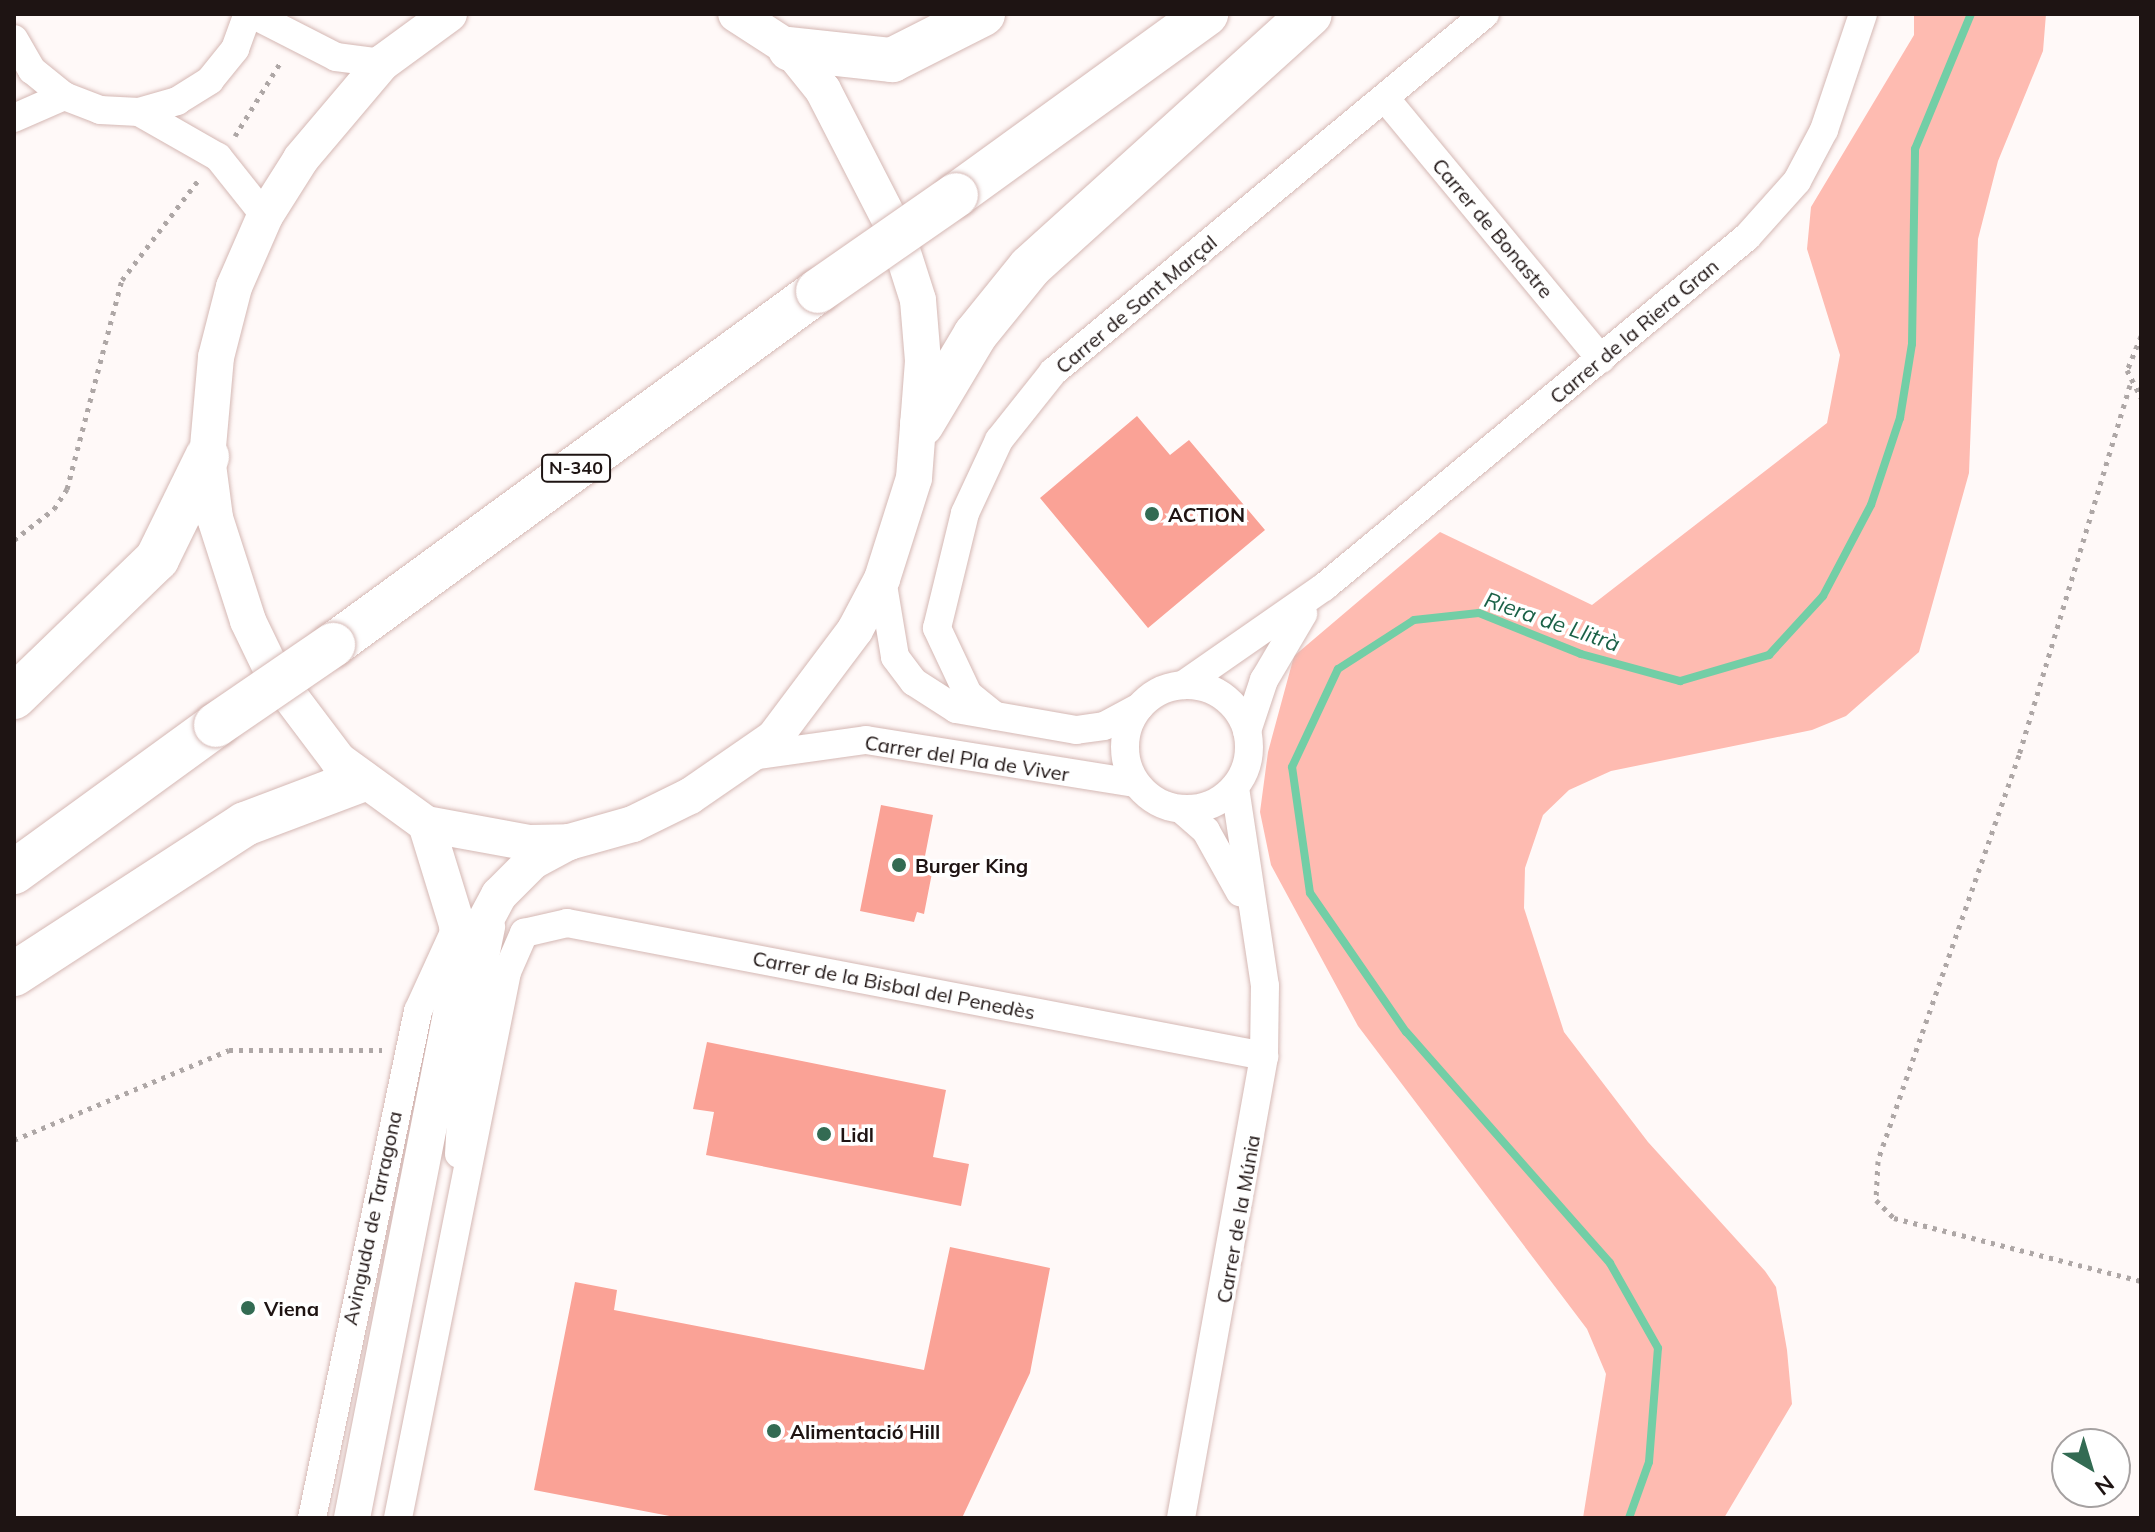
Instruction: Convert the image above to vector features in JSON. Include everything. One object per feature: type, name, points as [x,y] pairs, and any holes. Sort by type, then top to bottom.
[{"type":"highway","points":[[790,49],[892,60],[983,14]]},
{"type":"highway","name":"N-340","points":[[14,872],[1206,14]]},
{"type":"highway","points":[[922,424],[975,335],[1030,267],[1310,14]]},
{"type":"highway","points":[[14,697],[157,559],[207,457]]},
{"type":"highway","points":[[14,974],[245,824],[359,781]]},
{"type":"street","points":[[14,39],[32,70],[64,96],[100,110],[139,112],[177,101],[210,80],[235,49],[250,14],[336,57],[382,63]]},
{"type":"street","points":[[449,14],[382,63],[301,159],[265,216],[234,287],[216,357],[207,457],[228,570],[254,635],[311,727],[359,781],[426,824],[491,840],[569,842],[646,817],[752,756],[806,704],[882,579],[922,424],[918,300],[897,234],[847,128],[790,49],[736,14]]},
{"type":"street","name":"Carrer de Sant Marçal","points":[[995,716],[968,694],[937,628],[965,513],[999,440],[1053,372],[1485,14]]},
{"type":"street","name":"Carrer de la Riera Gran","points":[[1183,685],[1324,587],[1747,237],[1797,181],[1824,130],[1863,14]]},
{"type":"street","points":[[14,118],[64,96]]},
{"type":"street","name":"Carrer de Bonastre","points":[[1385,98],[1601,359]]},
{"type":"street","points":[[139,112],[218,157],[265,216]]},
{"type":"street","points":[[882,579],[895,657],[914,682],[956,709],[1076,730],[1104,726],[1139,707],[1183,685],[1229,700],[1247,731],[1250,743],[1235,788],[1215,804],[1181,809],[1147,796],[1135,783],[1124,753],[1139,707]]},
{"type":"street","name":"Carrer de la Riera Gran","points":[[1247,731],[1290,629],[1324,587]]},
{"type":"street","name":"Carrer del Pla de Viver","points":[[752,756],[866,740],[1135,783]]},
{"type":"street","name":"Carrer de la Múnia","points":[[1181,1518],[1264,1056],[1265,986],[1252,918],[1235,788]]},
{"type":"street","name":"Carrer de la Múnia","points":[[1181,809],[1206,831],[1252,918]]},
{"type":"street","name":"Avinguda de Tarragona","points":[[352,1518],[460,968],[457,925],[426,824]]},
{"type":"street","name":"Avinguda de Tarragona","points":[[460,968],[499,895],[533,861],[569,842]]},
{"type":"street","points":[[398,1518],[461,1203],[458,1123],[465,1054],[499,895]]},
{"type":"street","name":"Carrer de la Bisbal del Penedès","points":[[461,1203],[507,972],[524,933],[567,923],[1264,1056]]},
{"type":"street","name":"Avinguda de Tarragona","points":[[312,1518],[407,1053],[418,1011],[457,925]]},
{"type":"path","points":[[14,540],[54,509],[67,489],[122,280],[252,116],[294,38]]},
{"type":"path","points":[[2141,336],[2127,370],[2130,385],[2019,755],[1878,1161],[1876,1200],[1894,1218],[2141,1281]]},
{"type":"path","points":[[2130,385],[2141,398]]},
{"type":"path","points":[[14,1140],[229,1050],[392,1051]]},
{"type":"shaded area","points":[[1914,14],[2046,14],[2043,51],[1998,161],[1978,239],[1969,473],[1919,652],[1846,716],[1812,730],[1611,771],[1569,790],[1543,815],[1525,868],[1524,908],[1564,1032],[1648,1142],[1776,1287],[1792,1404],[1724,1518],[1583,1518],[1606,1374],[1587,1329],[1358,1026],[1271,865],[1260,812],[1268,752],[1294,656],[1440,532],[1592,605],[1827,423],[1840,355],[1807,249],[1811,207],[1914,35]]},
{"type":"building","name":"ACTION","points":[[1137,416],[1170,455],[1189,440],[1265,530],[1148,628],[1040,498]]},
{"type":"building","name":"Burger King","points":[[881,805],[933,815],[925,856],[932,873],[924,914],[917,912],[914,922],[860,911]]},
{"type":"building","name":"Lidl","points":[[707,1042],[946,1090],[933,1157],[969,1164],[961,1206],[706,1155],[714,1112],[693,1109]]},
{"type":"building","name":"Alimentació Hill","points":[[950,1247],[1050,1268],[1030,1373],[962,1518],[680,1518],[534,1490],[575,1282],[617,1290],[614,1310],[924,1370]]},
{"type":"waterway","name":"Riera de Llitrà","points":[[1629,1518],[1649,1462],[1658,1348],[1610,1263],[1406,1032],[1310,893],[1292,767],[1338,669],[1414,620],[1479,613],[1581,654],[1680,681],[1769,655],[1823,596],[1871,505],[1900,418],[1912,344],[1915,149],[1971,14]]},
{"type":"place","name":"ACTION","points":[[1152,514]]},
{"type":"place","name":"Burger King","points":[[899,865]]},
{"type":"place","name":"Lidl","points":[[824,1134]]},
{"type":"place","name":"Viena","points":[[248,1308]]},
{"type":"place","name":"Alimentació Hill","points":[[774,1431]]}]
